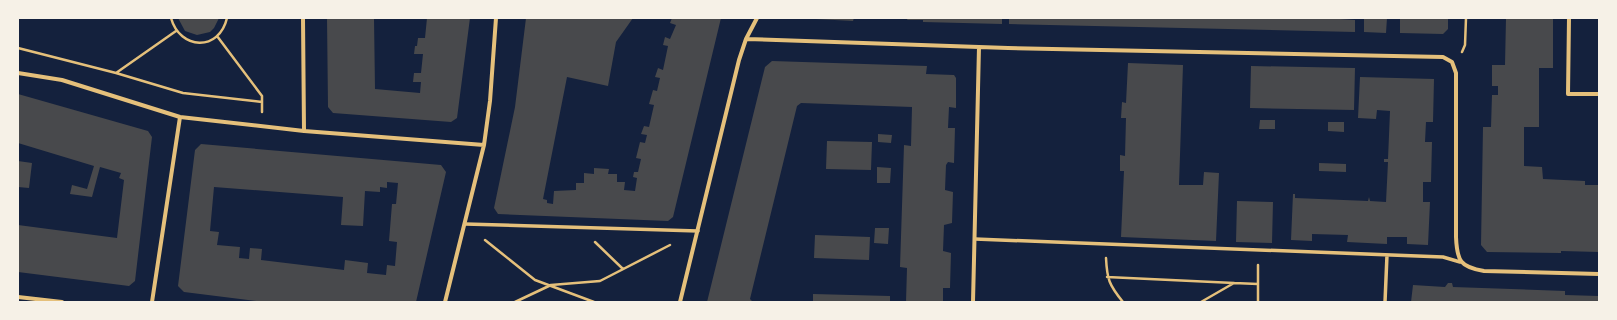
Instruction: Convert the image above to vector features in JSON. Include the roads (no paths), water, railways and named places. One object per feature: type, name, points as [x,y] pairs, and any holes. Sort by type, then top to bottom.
[{"type":"street","points":[[303,18],[304,131]]},
{"type":"street","points":[[445,302],[484,145],[490,101],[496,18]]},
{"type":"street","points":[[680,302],[739,60],[746,39],[757,18]]},
{"type":"street","points":[[1569,18],[1568,94],[1599,94]]},
{"type":"street","points":[[746,39],[979,47],[1443,57],[1452,62],[1456,73],[1456,237],[1457,251],[1460,262]]},
{"type":"street","points":[[973,302],[979,47]]},
{"type":"street","points":[[18,73],[62,80],[180,117],[260,127],[484,145]]},
{"type":"street","points":[[152,302],[180,117]]},
{"type":"street","points":[[465,224],[698,231]]},
{"type":"street","points":[[975,239],[1443,258],[1460,262],[1469,268],[1484,271],[1599,274]]},
{"type":"street","points":[[1385,302],[1387,255]]},
{"type":"street","points":[[18,297],[62,302]]}]
